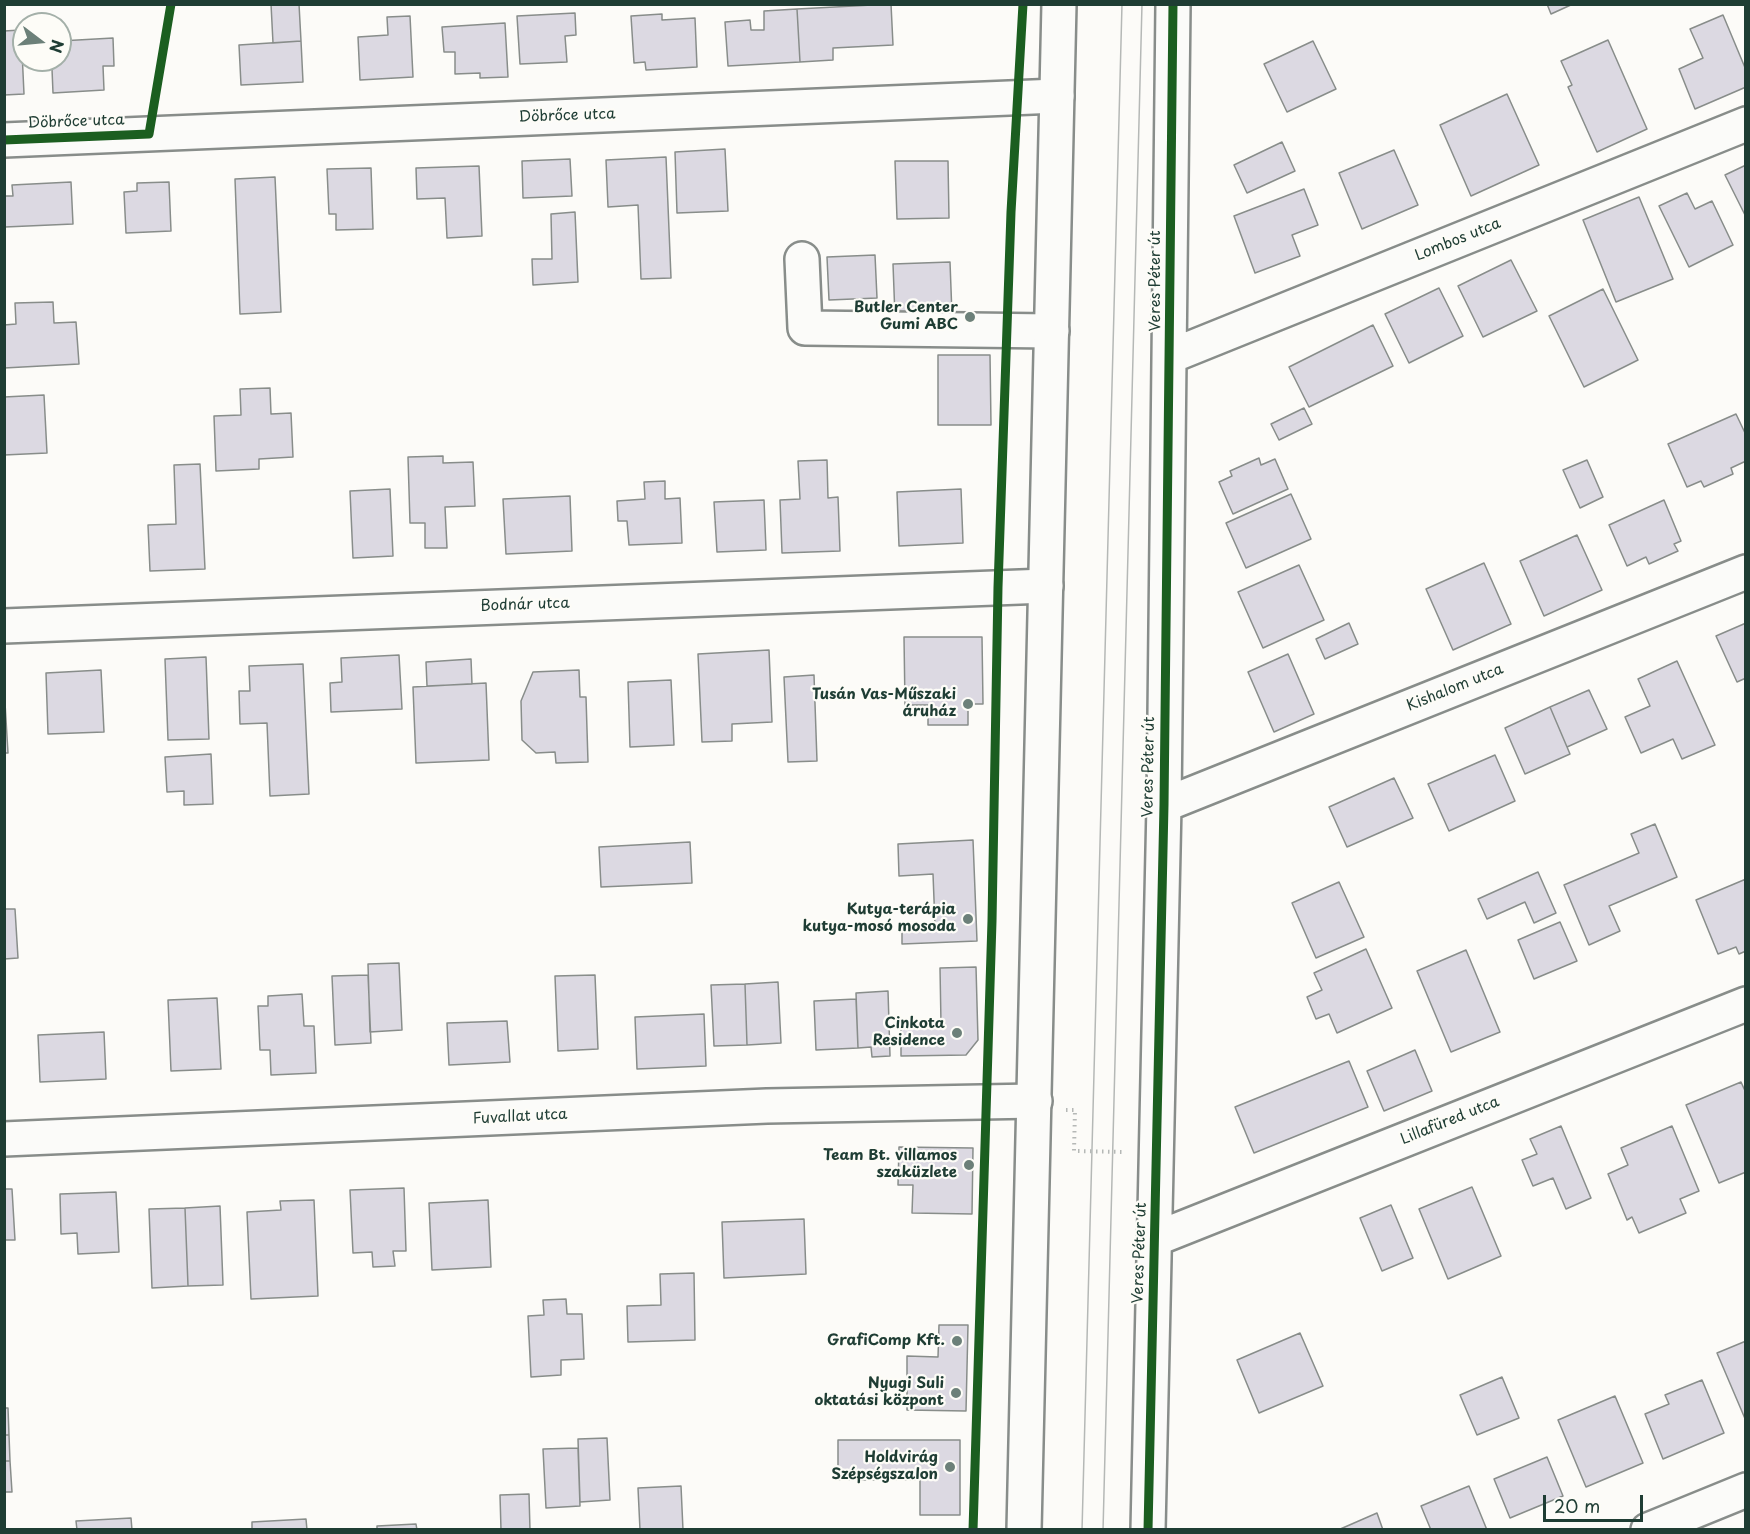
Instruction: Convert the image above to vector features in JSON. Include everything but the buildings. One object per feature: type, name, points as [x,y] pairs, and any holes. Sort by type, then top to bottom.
[{"type":"street","points":[[1024,1530],[1048,1105],[1046,586],[1059,4]]},
{"type":"street","name":"Veres Péter út","points":[[1148,1530],[1164,804],[1171,356],[1173,4]]},
{"type":"street","name":"Döbrőce utca","points":[[4,140],[1057,96]]},
{"type":"street","name":"Lombos utca","points":[[1171,356],[1746,124]]},
{"type":"street","points":[[802,259],[805,328],[1052,331]]},
{"type":"street","name":"Kishalom utca","points":[[1164,804],[1746,572]]},
{"type":"street","name":"Bodnár utca","points":[[4,626],[1046,586]]},
{"type":"street","name":"Lillafüred utca","points":[[1155,1239],[1746,1004]]},
{"type":"street","name":"Fuvallat utca","points":[[4,1139],[767,1106],[1048,1105]]},
{"type":"street","points":[[1648,1530],[1746,1490]]},
{"type":"path","points":[[1048,1105],[1075,1110],[1074,1150],[1129,1152]]},
{"type":"tram line","points":[[1082,1530],[1122,4]]},
{"type":"tram line","points":[[1103,1530],[1142,4]]},
{"type":"cycle path","points":[[4,140],[149,134],[171,4]]},
{"type":"cycle path","points":[[973,1530],[992,921],[998,587],[1011,212],[1023,4]]},
{"type":"cycle path","points":[[1148,1530],[1164,805],[1173,4]]},
{"type":"place","name":"Butler Center Gumi ABC","points":[[970,317]]},
{"type":"place","name":"Tusán Vas-Műszaki áruház","points":[[968,704]]},
{"type":"place","name":"Kutya-terápia kutya-mosó mosoda","points":[[968,919]]},
{"type":"place","name":"Cinkota Residence","points":[[957,1033]]},
{"type":"place","name":"Team Bt. villamos szaküzlete","points":[[969,1165]]},
{"type":"place","name":"GrafiComp Kft.","points":[[957,1341]]},
{"type":"place","name":"Nyugi Suli oktatási központ","points":[[956,1393]]},
{"type":"place","name":"Holdvirág Szépségszalon","points":[[950,1467]]}]
